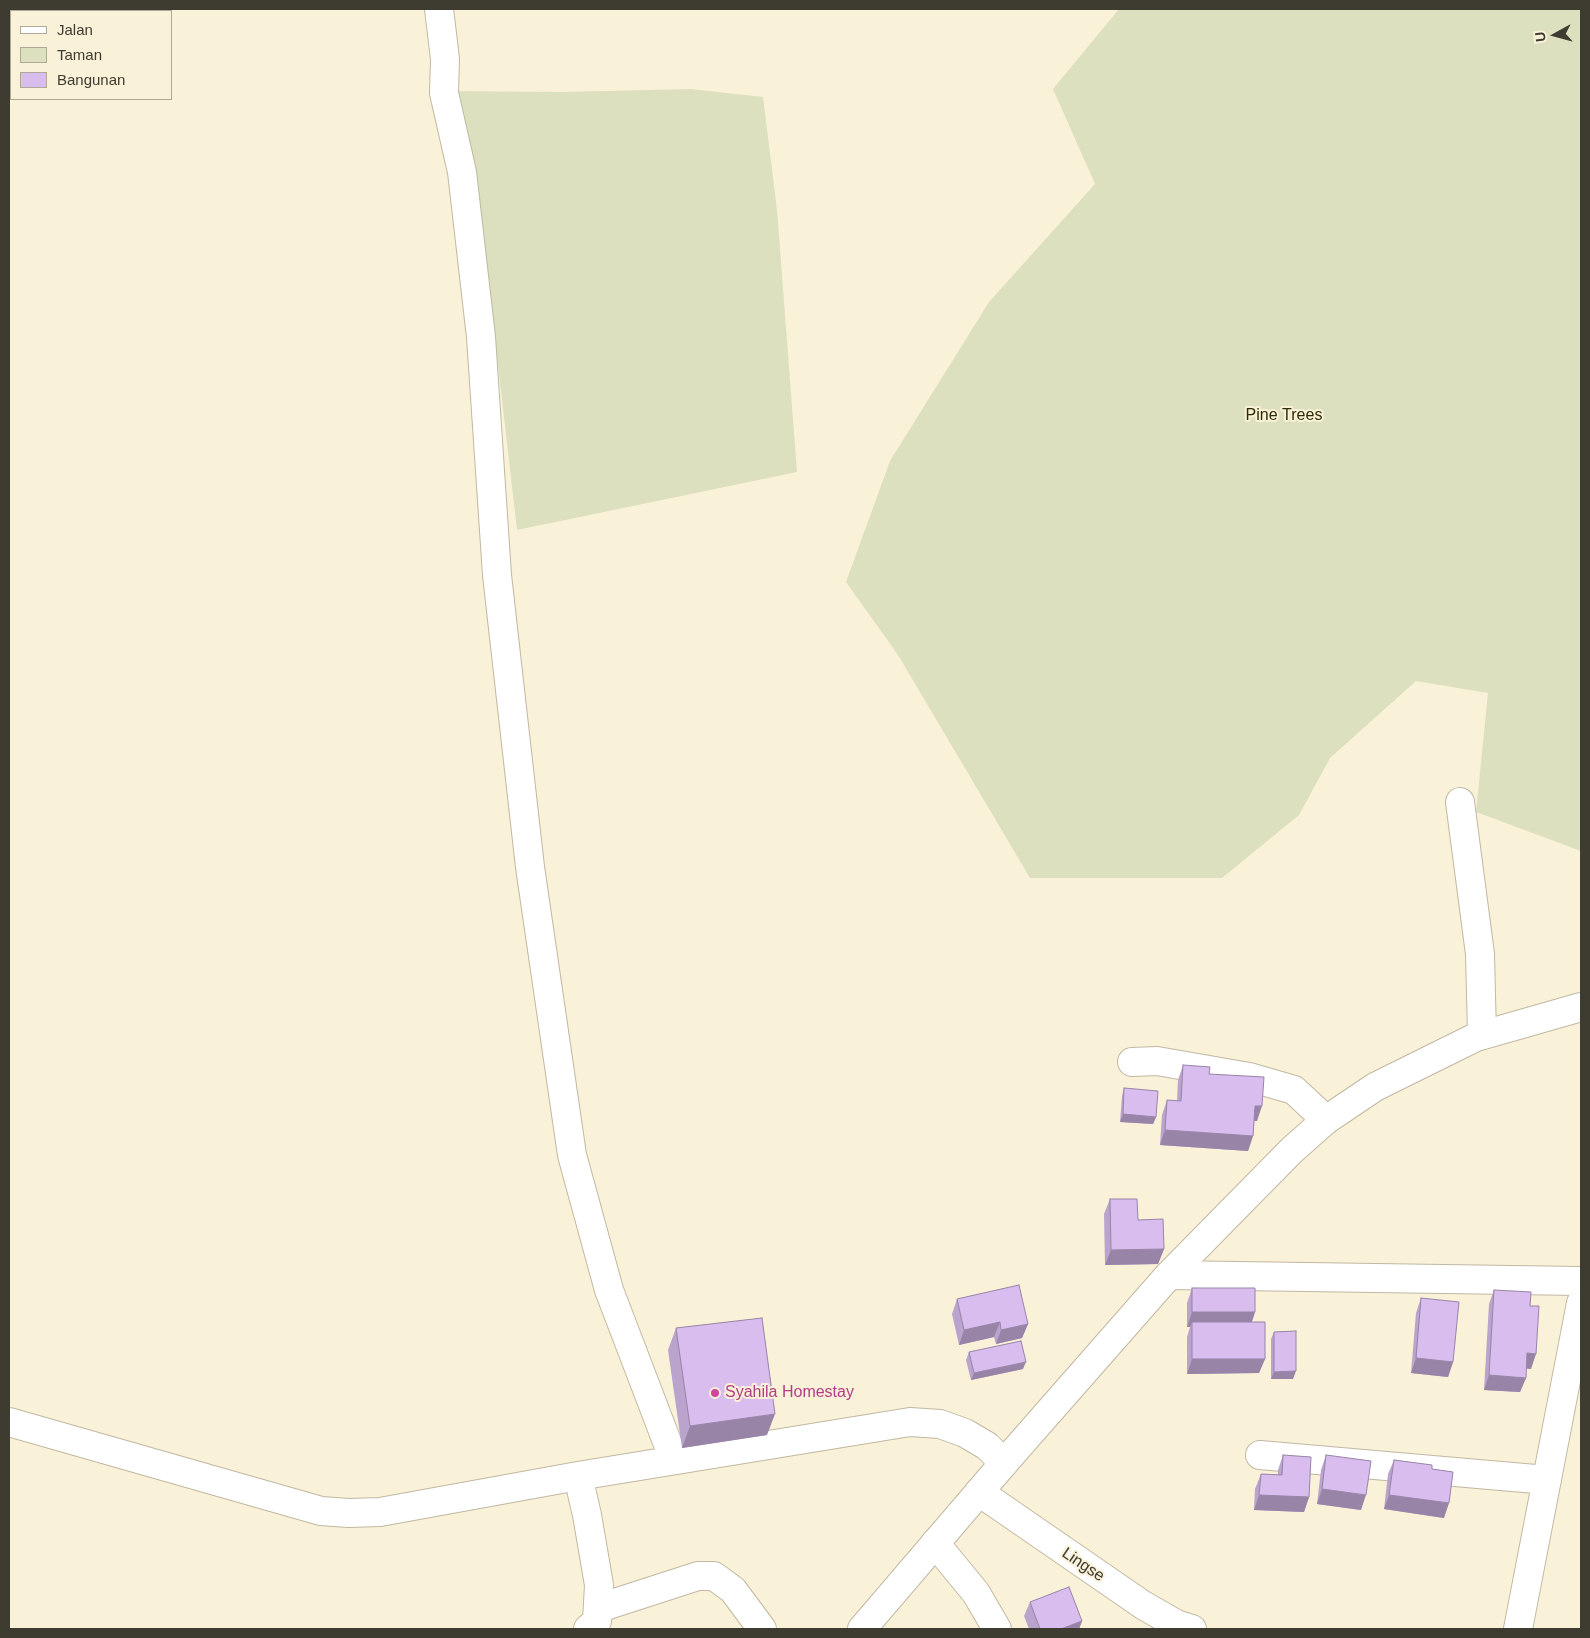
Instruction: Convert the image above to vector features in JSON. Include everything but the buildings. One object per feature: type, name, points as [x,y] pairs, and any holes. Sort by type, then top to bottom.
[{"type":"street","points":[[439,9],[445,59],[444,93],[462,172],[481,337],[497,575],[530,866],[572,1155],[610,1290],[674,1460]]},
{"type":"street","points":[[1460,802],[1480,954],[1482,1035]]},
{"type":"street","points":[[862,1629],[1169,1275],[1292,1150],[1326,1120],[1375,1087],[1437,1054],[1482,1035],[1581,1007]]},
{"type":"street","points":[[1132,1062],[1157,1061],[1250,1077],[1294,1090],[1326,1120]]},
{"type":"street","points":[[1169,1275],[1581,1281]]},
{"type":"street","points":[[1518,1629],[1581,1303]]},
{"type":"street","points":[[9,1422],[321,1511],[339,1512],[380,1512],[578,1476],[910,1422],[940,1424],[966,1433],[986,1446],[1004,1463]]},
{"type":"street","points":[[1260,1455],[1547,1480]]},
{"type":"street","points":[[578,1476],[596,1560],[594,1619],[698,1576],[714,1576],[733,1590],[762,1629]]},
{"type":"street","name":"Lingse","points":[[979,1492],[1143,1605],[1176,1624],[1192,1629]]},
{"type":"street","points":[[935,1543],[976,1593],[997,1629]]},
{"type":"green space","name":"Pine Trees","points":[[1119,9],[1581,9],[1581,851],[1476,812],[1488,693],[1416,681],[1330,758],[1299,815],[1222,878],[1030,878],[898,655],[846,582],[890,461],[989,302],[1095,184],[1053,89]]},
{"type":"green space","points":[[691,89],[763,97],[777,210],[797,472],[517,530],[476,173],[447,91],[561,92]]},
{"type":"place","name":"Syahila Homestay","points":[[715,1393]]}]
